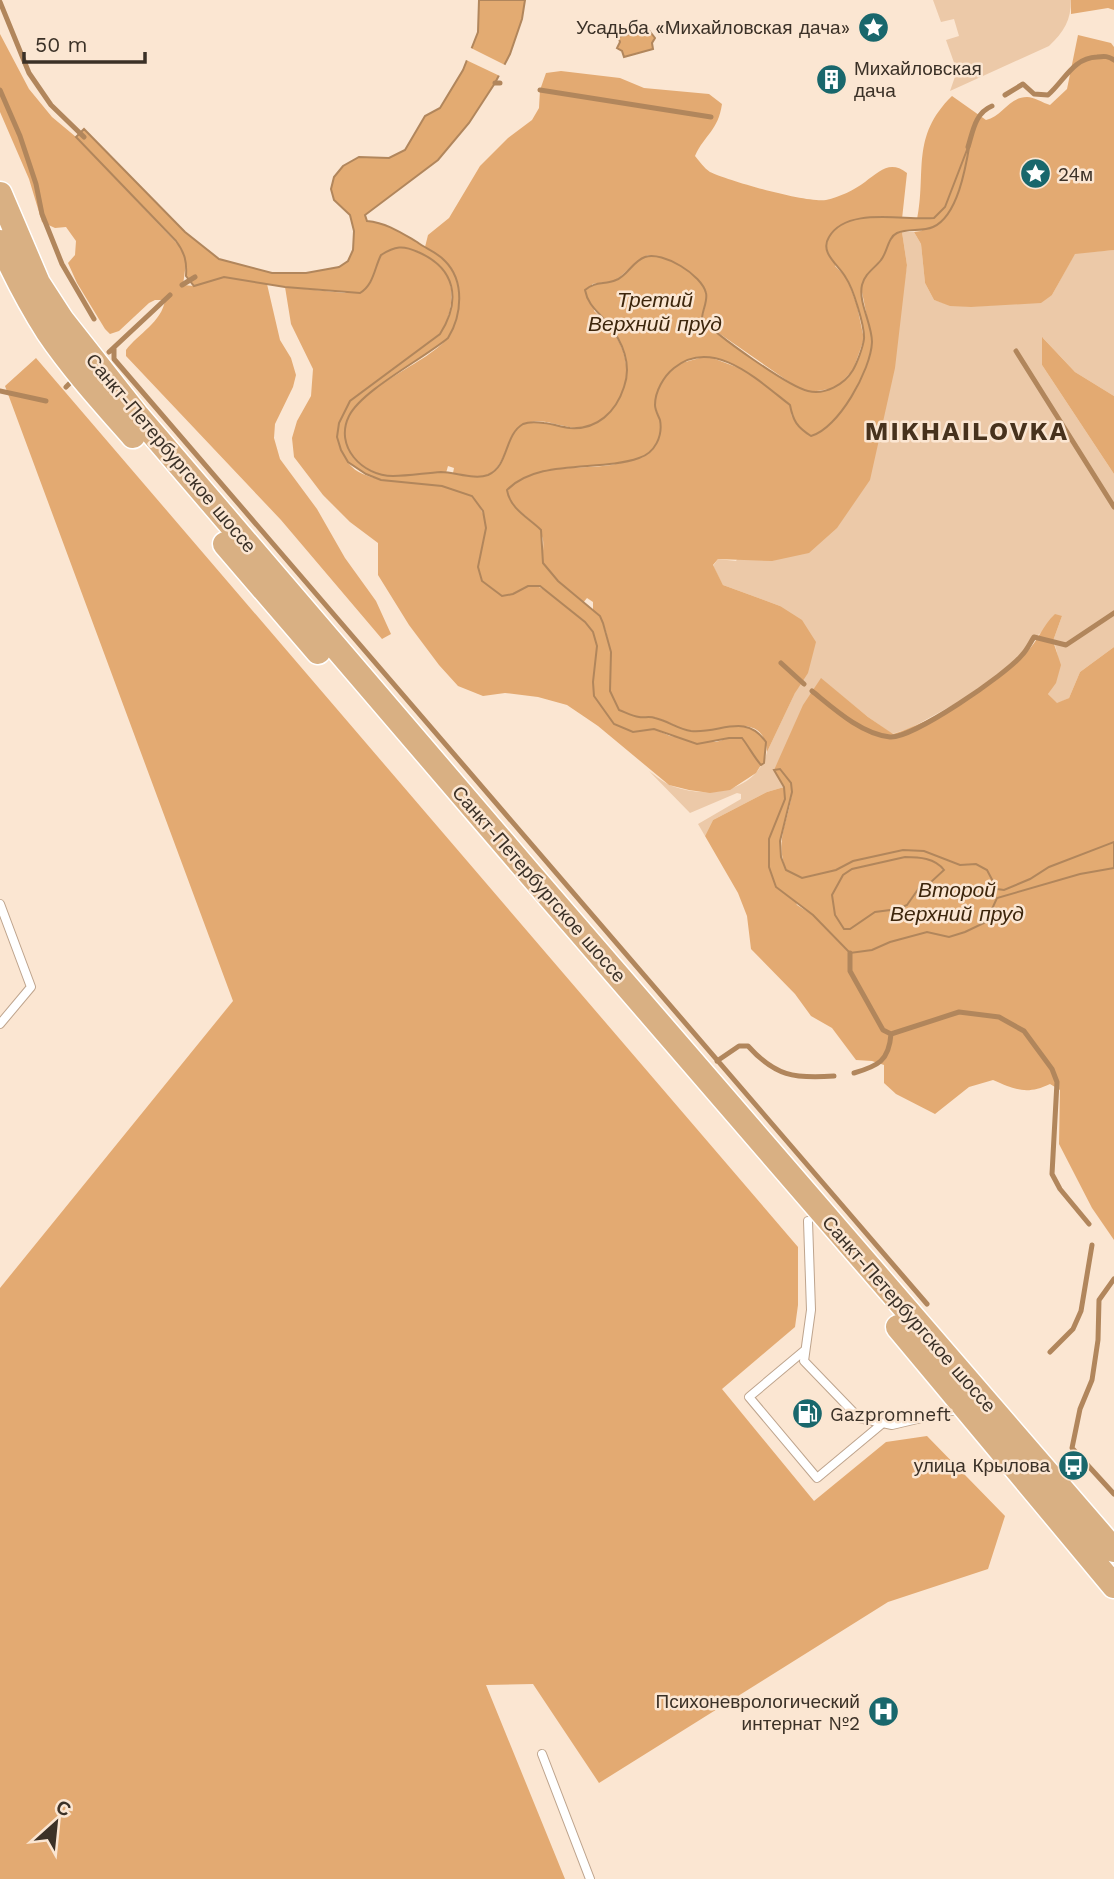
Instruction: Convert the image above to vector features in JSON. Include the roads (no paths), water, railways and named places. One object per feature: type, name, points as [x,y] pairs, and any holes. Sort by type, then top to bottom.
[{"type":"main road","name":"Санкт-Петербургское шоссе","points":[[0,194],[38,283],[62,320],[136,414],[1114,1550]]},
{"type":"main road","name":"Санкт-Петербургское шоссе","points":[[0,242],[48,332],[83,378],[808,1221],[1114,1586]]},
{"type":"lane","points":[[0,904],[31,987],[0,1024]]},
{"type":"lane","points":[[808,1221],[811,1310],[804,1362],[859,1418],[892,1425],[966,1408]]},
{"type":"lane","points":[[805,1350],[749,1397],[817,1478],[883,1423]]},
{"type":"lane","points":[[541,1754],[590,1879]]},
{"type":"water","name":"Третий Верхний пруд","points":[[479,0],[525,0],[522,19],[510,54],[495,83],[469,123],[438,160],[365,215],[367,221],[393,229],[442,258],[456,278],[459,298],[456,319],[448,338],[379,385],[349,416],[345,427],[348,448],[362,465],[382,475],[441,472],[477,477],[488,475],[500,465],[512,435],[523,424],[536,422],[580,428],[604,418],[616,404],[626,379],[625,354],[618,338],[591,305],[585,290],[593,285],[620,278],[645,257],[653,256],[671,261],[690,272],[706,293],[702,319],[753,360],[808,391],[821,392],[834,388],[853,370],[860,355],[864,333],[849,283],[828,254],[826,248],[829,237],[837,227],[862,218],[934,218],[945,207],[970,142],[959,189],[949,212],[933,227],[894,235],[879,263],[863,281],[862,299],[872,342],[870,354],[851,397],[842,411],[821,431],[811,436],[806,433],[796,423],[790,405],[735,365],[720,359],[689,359],[670,371],[658,389],[655,405],[660,420],[660,432],[657,443],[645,456],[623,462],[535,473],[507,490],[516,508],[541,530],[543,563],[558,581],[600,616],[611,652],[610,691],[619,710],[636,716],[660,719],[691,731],[732,726],[750,728],[766,742],[764,763],[761,765],[742,738],[697,744],[654,729],[633,732],[614,724],[594,696],[597,646],[593,632],[585,622],[540,586],[528,586],[502,596],[482,581],[478,567],[486,528],[483,511],[472,496],[442,486],[381,480],[348,462],[337,437],[339,423],[350,401],[440,334],[447,321],[451,309],[451,286],[440,267],[418,252],[399,248],[381,255],[371,281],[360,293],[285,287],[224,277],[194,286],[186,276],[185,258],[176,241],[76,137],[84,129],[185,232],[219,259],[272,273],[306,273],[339,267],[348,261],[353,250],[354,231],[350,215],[334,200],[331,189],[334,177],[343,166],[359,157],[389,158],[405,150],[425,116],[440,108],[463,70],[478,32]]},
{"type":"water","points":[[648,29],[655,38],[653,49],[624,57],[622,51],[617,48],[620,42],[618,37]]},
{"type":"water","name":"Второй Верхний пруд","points":[[780,769],[791,783],[792,792],[780,841],[781,857],[786,870],[802,878],[836,870],[853,861],[903,850],[924,851],[960,865],[976,864],[987,870],[997,889],[1004,890],[1049,867],[1114,842],[1114,868],[1080,874],[997,898],[986,922],[965,932],[949,937],[927,932],[872,950],[850,953],[813,915],[776,887],[769,867],[769,839],[785,799],[784,787],[774,770]],"holes":[[[905,857],[931,861],[944,870],[930,883],[919,888],[907,905],[875,912],[850,929],[844,929],[835,915],[832,895],[843,875],[852,869]]]},
{"type":"waterway","points":[[0,2],[29,73],[51,105],[84,137]]},
{"type":"waterway","points":[[1005,95],[1023,84],[1034,94],[1048,95],[1082,61],[1102,56],[1114,60]]},
{"type":"waterway","points":[[495,83],[500,83]]},
{"type":"waterway","points":[[0,90],[20,136],[36,184],[42,214],[62,264],[94,319]]},
{"type":"waterway","points":[[540,90],[711,117]]},
{"type":"waterway","points":[[968,147],[978,118],[992,106]]},
{"type":"waterway","points":[[182,285],[195,277]]},
{"type":"waterway","points":[[109,352],[170,295]]},
{"type":"waterway","points":[[114,349],[114,359],[927,1304]]},
{"type":"waterway","points":[[1016,351],[1114,507]]},
{"type":"waterway","points":[[66,387],[70,383]]},
{"type":"waterway","points":[[0,391],[46,401]]},
{"type":"waterway","points":[[812,691],[848,719],[869,731],[890,737],[901,735],[959,704],[998,676],[1022,655],[1034,637],[1066,645],[1114,613]]},
{"type":"waterway","points":[[781,663],[804,684]]},
{"type":"waterway","points":[[850,953],[850,971],[883,1030],[891,1034],[959,1012],[999,1017],[1024,1031],[1052,1069],[1057,1082],[1052,1174],[1060,1189],[1089,1224]]},
{"type":"waterway","points":[[854,1073],[881,1061],[888,1050],[891,1034]]},
{"type":"waterway","points":[[717,1061],[739,1046],[748,1046],[767,1064],[786,1073],[807,1077],[834,1076]]},
{"type":"waterway","points":[[1050,1352],[1073,1329],[1081,1311],[1092,1245]]},
{"type":"waterway","points":[[1114,1279],[1099,1300],[1098,1340],[1092,1380],[1080,1409],[1072,1448],[1114,1494]]},
{"type":"place","name":"Усадьба «Михайловская дача»","points":[[873,27]]},
{"type":"place","name":"Михайловская дача","points":[[831,79]]},
{"type":"place","name":"24м","points":[[1035,174]]},
{"type":"place","name":"Gazpromneft","points":[[807,1414]]},
{"type":"place","name":"улица Крылова","points":[[1073,1465]]},
{"type":"place","name":"Психоневрологический интернат №2","points":[[883,1712]]},
{"type":"district","name":"MIKHAILOVKA","points":[[967,431]]}]
